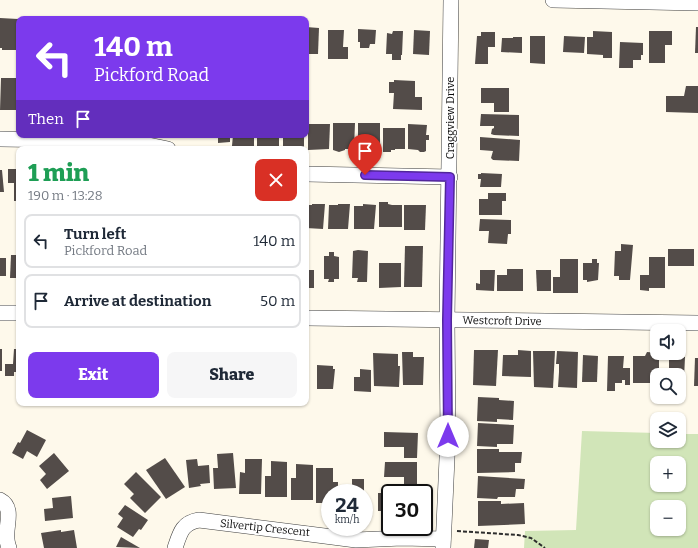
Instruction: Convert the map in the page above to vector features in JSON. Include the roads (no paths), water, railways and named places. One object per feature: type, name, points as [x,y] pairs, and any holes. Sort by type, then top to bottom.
[{"type":"street","name":"Craggview Drive","points":[[443,539],[448,436],[447,320],[450,177],[451,0]]},
{"type":"street","points":[[553,0],[698,3]]},
{"type":"street","points":[[0,140],[129,141],[153,146]]},
{"type":"street","points":[[309,174],[450,177]]},
{"type":"street","points":[[0,313],[16,313]]},
{"type":"street","name":"Westcroft Drive","points":[[309,318],[698,323]]},
{"type":"street","points":[[0,500],[6,506],[9,515],[7,538],[9,548]]},
{"type":"street","name":"Silvertip Crescent","points":[[175,548],[185,526],[190,522],[199,520],[356,540],[402,538],[443,539]]}]
